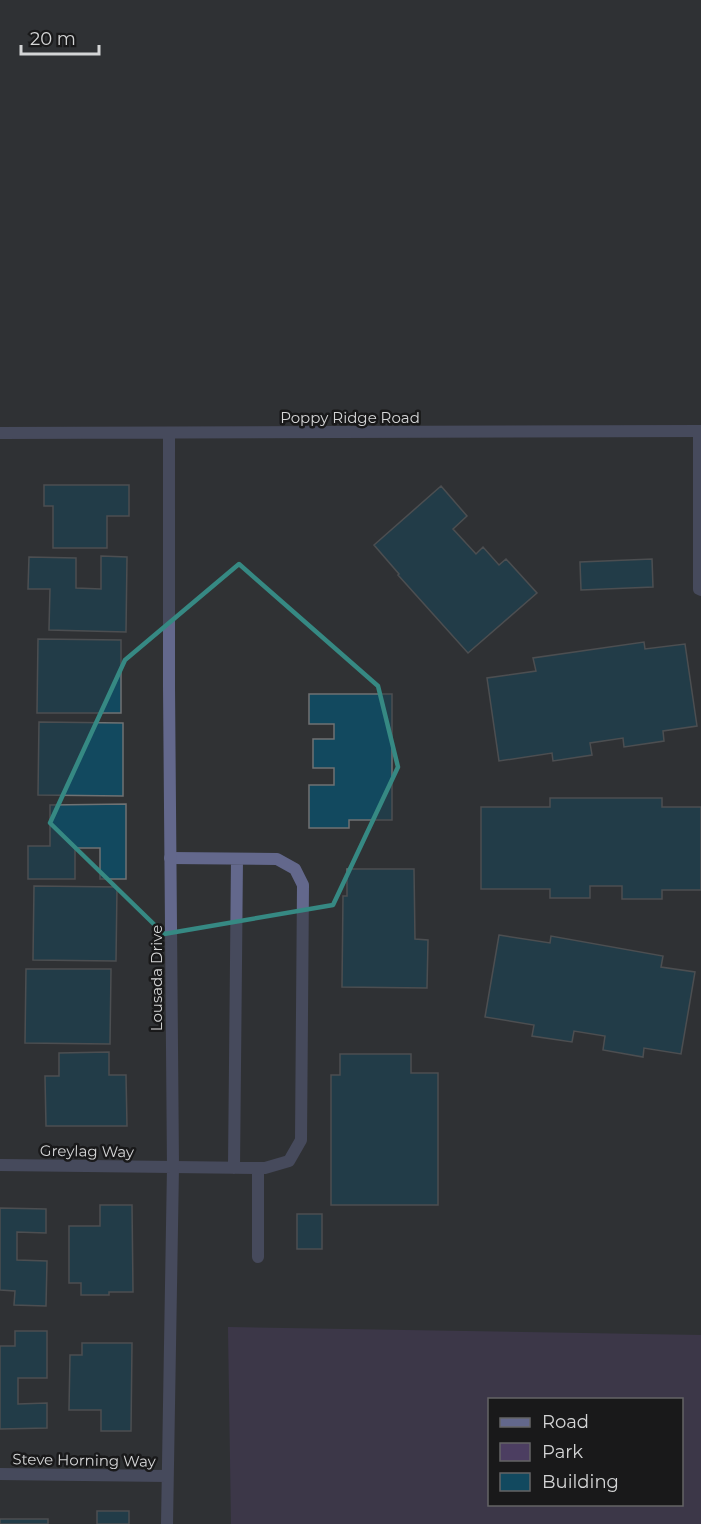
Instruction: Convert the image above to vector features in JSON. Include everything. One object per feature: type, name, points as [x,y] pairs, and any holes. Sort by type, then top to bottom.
[{"type":"street","name":"Poppy Ridge Road","points":[[0,434],[700,431]]},
{"type":"street","points":[[700,431],[699,589],[701,590]]},
{"type":"street","name":"Lousada Drive","points":[[167,1524],[173,1167],[169,433]]},
{"type":"street","points":[[170,858],[237,859],[234,1168]]},
{"type":"street","name":"Greylag Way","points":[[0,1165],[266,1168],[290,1161],[301,1140],[303,885],[294,869],[277,859],[237,859]]},
{"type":"street","points":[[258,1168],[258,1257]]},
{"type":"street","name":"Steve Horning Way","points":[[0,1474],[167,1476]]},
{"type":"highlighted area","points":[[239,564],[378,686],[398,767],[333,905],[164,934],[50,823],[125,660]]},
{"type":"green space","points":[[228,1327],[701,1335],[701,1524],[231,1524]]},
{"type":"building","points":[[44,485],[129,485],[129,516],[107,516],[107,548],[53,548],[53,506],[44,506]]},
{"type":"building","points":[[441,486],[467,516],[453,529],[476,554],[483,547],[499,565],[506,559],[537,593],[468,653],[374,545]]},
{"type":"building","points":[[101,556],[127,557],[126,632],[49,630],[50,589],[28,589],[29,557],[76,558],[76,588],[101,589]]},
{"type":"building","points":[[652,559],[653,587],[581,590],[580,562]]},
{"type":"building","points":[[38,639],[121,640],[121,713],[37,713]]},
{"type":"building","points":[[644,642],[645,649],[685,644],[697,726],[663,731],[664,741],[624,747],[623,738],[590,743],[592,755],[553,761],[552,753],[499,761],[487,678],[536,671],[533,658]]},
{"type":"building","points":[[309,694],[392,694],[392,820],[349,820],[349,828],[309,828],[309,785],[334,785],[334,768],[313,768],[313,739],[334,739],[334,724],[309,724]]},
{"type":"building","points":[[39,722],[123,723],[123,796],[38,795]]},
{"type":"building","points":[[550,798],[662,798],[662,807],[701,807],[701,890],[662,890],[662,899],[622,899],[622,886],[590,886],[590,898],[550,898],[550,889],[481,889],[481,807],[550,807]]},
{"type":"building","points":[[126,804],[126,879],[100,879],[100,848],[75,848],[75,879],[28,879],[28,846],[50,846],[50,805]]},
{"type":"building","points":[[347,869],[414,869],[415,939],[428,940],[427,988],[342,987],[343,896],[347,896]]},
{"type":"building","points":[[34,886],[117,887],[116,961],[33,960]]},
{"type":"building","points":[[499,935],[550,943],[551,936],[663,956],[661,967],[695,972],[681,1054],[644,1048],[643,1057],[603,1050],[605,1036],[574,1031],[572,1042],[532,1036],[534,1025],[485,1017]]},
{"type":"building","points":[[26,969],[111,969],[110,1044],[25,1043]]},
{"type":"building","points":[[109,1052],[109,1075],[126,1075],[127,1126],[46,1126],[45,1076],[59,1076],[59,1053]]},
{"type":"building","points":[[340,1054],[411,1054],[411,1073],[438,1073],[438,1205],[331,1205],[331,1075],[340,1075]]},
{"type":"building","points":[[100,1205],[132,1205],[133,1292],[81,1295],[81,1283],[69,1283],[69,1226],[100,1226]]},
{"type":"building","points":[[0,1208],[46,1209],[46,1233],[17,1232],[17,1260],[47,1261],[46,1306],[14,1305],[15,1291],[0,1290]]},
{"type":"building","points":[[297,1214],[322,1214],[322,1249],[297,1249]]},
{"type":"building","points":[[15,1331],[47,1331],[47,1378],[18,1378],[18,1404],[47,1403],[47,1428],[0,1429],[0,1346],[15,1346]]},
{"type":"building","points":[[82,1343],[132,1343],[131,1431],[101,1431],[101,1410],[69,1410],[70,1355],[82,1355]]},
{"type":"building","points":[[97,1511],[129,1511],[129,1524],[97,1524]]},
{"type":"building","points":[[0,1519],[48,1519],[48,1524],[0,1524]]}]
